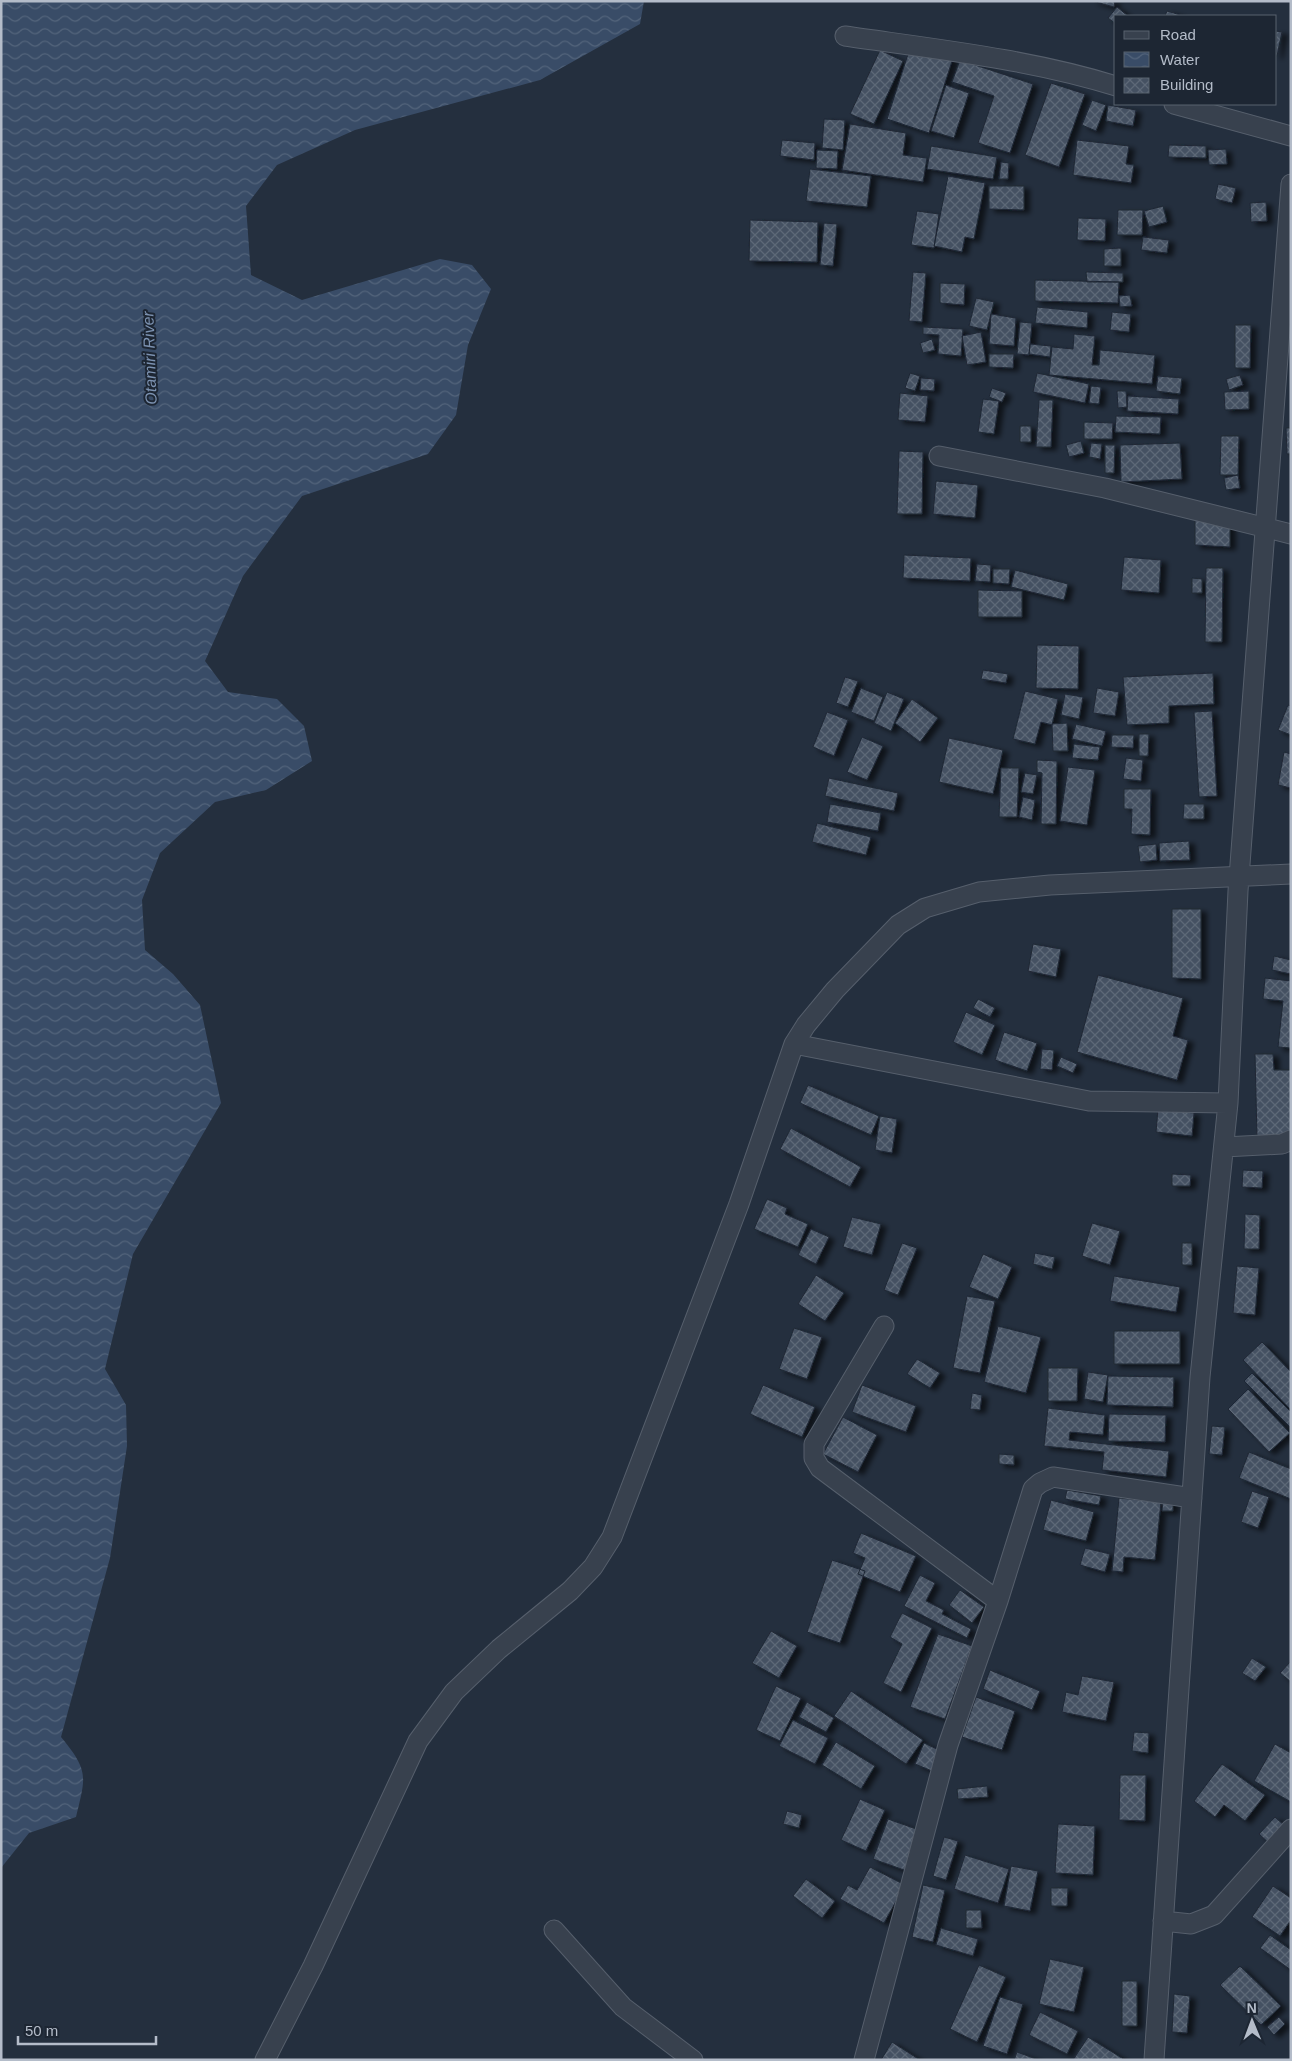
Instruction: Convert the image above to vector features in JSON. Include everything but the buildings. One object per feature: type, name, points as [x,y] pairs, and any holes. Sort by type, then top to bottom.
[{"type":"street","points":[[845,36],[970,54],[1085,76],[1114,85]]},
{"type":"street","points":[[1178,105],[1291,136]]},
{"type":"street","points":[[1154,2060],[1200,1377],[1228,1103],[1239,876],[1291,184]]},
{"type":"street","points":[[939,456],[1106,488],[1266,530],[1291,534]]},
{"type":"street","points":[[265,2060],[312,1966],[418,1741],[454,1692],[499,1648],[570,1591],[593,1566],[612,1537],[732,1222],[794,1044],[806,1025],[835,990],[898,925],[926,908],[979,892],[1050,885],[1291,874]]},
{"type":"street","points":[[794,1044],[1089,1101],[1228,1103]]},
{"type":"street","points":[[1224,1148],[1282,1144],[1291,1140]]},
{"type":"street","points":[[884,1326],[814,1444],[814,1458],[820,1468],[998,1601]]},
{"type":"street","points":[[864,2060],[948,1745],[998,1601],[1033,1489],[1040,1483],[1053,1478],[1192,1498]]},
{"type":"street","points":[[1163,1921],[1191,1924],[1214,1915],[1291,1829]]},
{"type":"street","points":[[554,1930],[623,2007],[693,2060]]},
{"type":"water","name":"Otamiri River","points":[[1,1],[644,1],[640,24],[540,80],[355,130],[277,165],[246,206],[251,275],[302,300],[440,259],[472,265],[491,289],[468,345],[456,415],[428,454],[302,496],[243,576],[205,661],[228,692],[277,699],[304,726],[312,761],[266,790],[215,802],[160,853],[142,900],[145,950],[173,974],[200,1005],[221,1103],[133,1254],[105,1369],[126,1405],[127,1446],[110,1558],[61,1737],[77,1758],[83,1774],[82,1792],[76,1817],[29,1833],[1,1868]]}]
